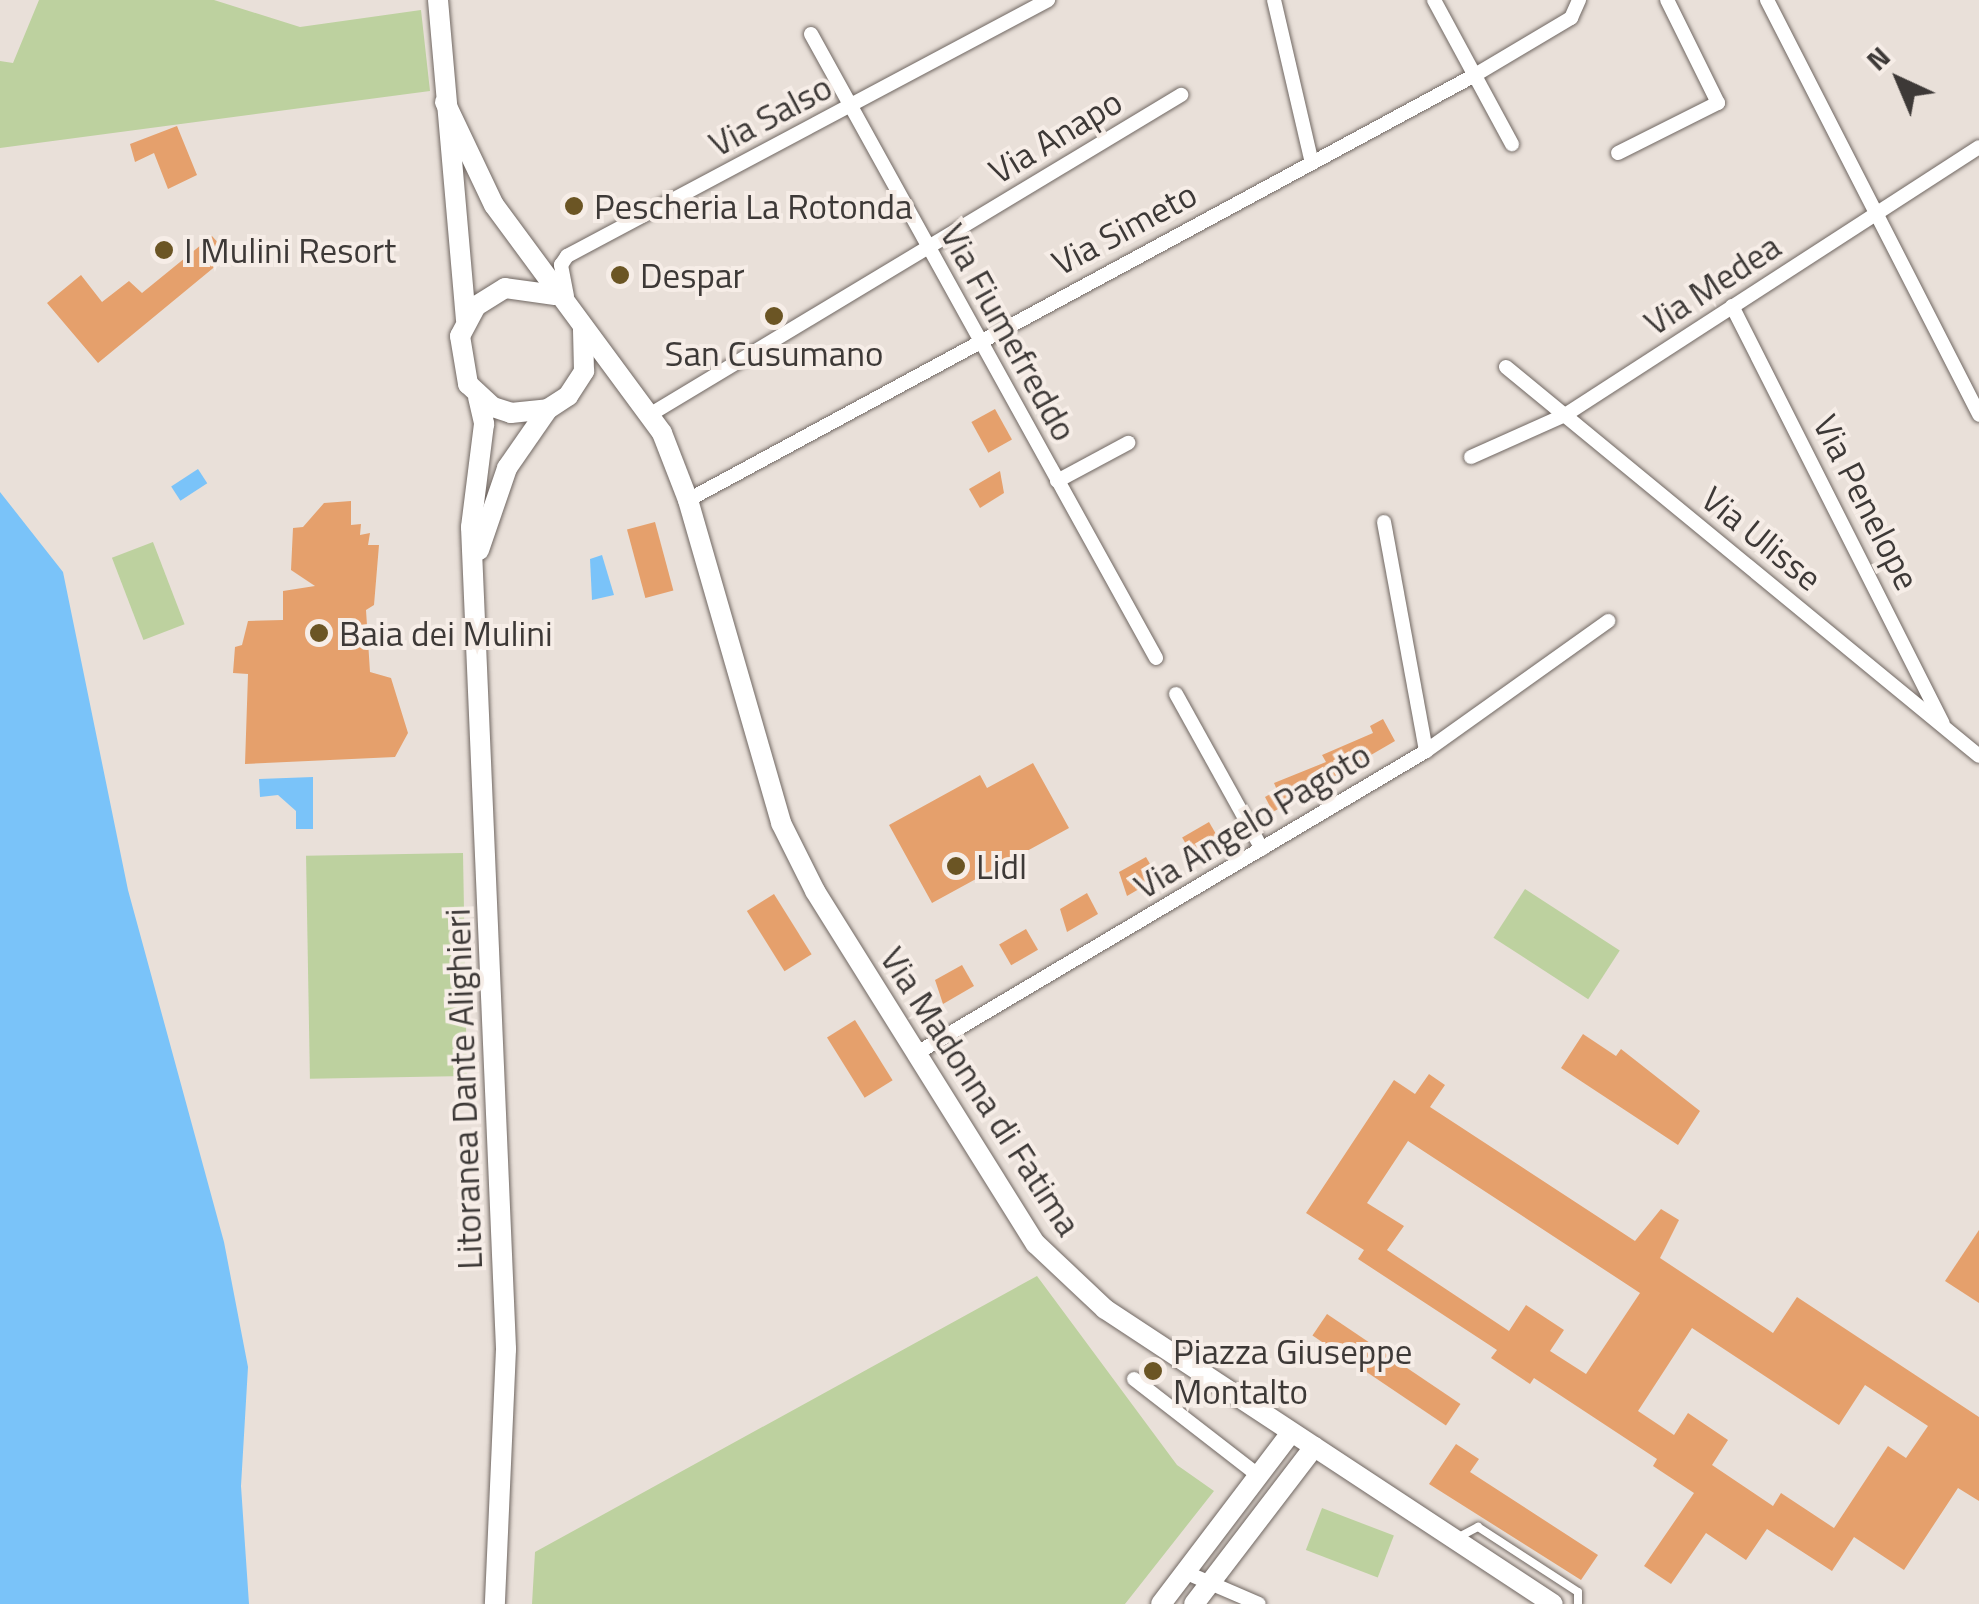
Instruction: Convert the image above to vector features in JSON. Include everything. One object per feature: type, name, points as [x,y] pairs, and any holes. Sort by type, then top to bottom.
[{"type":"main road","points":[[439,1],[466,320],[458,352],[478,396],[511,414],[548,410]]},
{"type":"main road","name":"Via Madonna di Fatima","points":[[445,102],[487,192],[651,414],[688,500],[781,824],[815,891],[1036,1244],[1066,1278],[1314,1448],[1553,1604]]},
{"type":"main road","points":[[466,320],[505,288],[569,308],[587,355],[576,386]]},
{"type":"main road","points":[[476,571],[507,468],[548,410],[576,386],[608,377],[636,394]]},
{"type":"main road","name":"Litoranea Dante Alighieri","points":[[478,396],[484,424],[472,512],[506,1348],[496,1604]]},
{"type":"main road","points":[[1160,1604],[1187,1574],[1291,1432]]},
{"type":"main road","points":[[1194,1604],[1314,1448]]},
{"type":"street","name":"Via Salso","points":[[569,308],[562,282],[566,256],[1048,0]]},
{"type":"street","points":[[1274,0],[1312,163]]},
{"type":"street","points":[[1434,0],[1512,144]]},
{"type":"street","name":"Via Simeto","points":[[688,500],[979,339],[1475,75],[1571,18],[1579,0]]},
{"type":"street","points":[[1618,153],[1718,103],[1667,0]]},
{"type":"street","points":[[1768,0],[1979,415]]},
{"type":"street","name":"Via Fiumefreddo","points":[[810,34],[1156,658]]},
{"type":"street","name":"Via Anapo","points":[[651,414],[1180,95]]},
{"type":"street","name":"Via Medea","points":[[1470,457],[1565,415],[1979,146]]},
{"type":"street","name":"Via Penelope","points":[[1732,306],[1945,728]]},
{"type":"street","name":"Via Ulisse","points":[[1506,367],[1979,756]]},
{"type":"street","points":[[1057,480],[1128,444]]},
{"type":"street","points":[[1384,522],[1426,751]]},
{"type":"street","name":"Via Angelo Pagoto","points":[[916,1054],[1426,751],[1608,621]]},
{"type":"street","points":[[1176,694],[1262,849]]},
{"type":"street","points":[[1134,1379],[1259,1476]]},
{"type":"street","points":[[1187,1574],[1259,1604]]},
{"type":"lane","points":[[1454,1540],[1478,1526],[1578,1592],[1578,1604]]},
{"type":"green space","points":[[39,0],[214,0],[300,27],[421,10],[430,91],[0,148],[0,61],[13,63]]},
{"type":"green space","points":[[153,542],[185,624],[143,640],[112,558]]},
{"type":"green space","points":[[463,853],[467,1076],[310,1079],[306,856]]},
{"type":"green space","points":[[1525,889],[1620,951],[1588,999],[1493,938]]},
{"type":"green space","points":[[1037,1276],[1177,1465],[1214,1491],[1125,1604],[532,1604],[535,1552]]},
{"type":"green space","points":[[1322,1508],[1394,1536],[1378,1578],[1306,1550]]},
{"type":"water","points":[[198,469],[207,483],[180,501],[171,486]]},
{"type":"water","points":[[0,492],[63,572],[128,890],[224,1242],[248,1367],[241,1486],[249,1604],[0,1604]]},
{"type":"water","points":[[602,555],[614,595],[592,600],[590,559]]},
{"type":"water","points":[[313,777],[313,829],[296,829],[296,811],[278,795],[260,797],[259,779]]},
{"type":"building","points":[[177,126],[197,175],[168,189],[154,153],[135,162],[130,144]]},
{"type":"building","points":[[212,236],[229,255],[98,363],[47,303],[81,275],[102,302],[129,281],[142,293]]},
{"type":"building","points":[[995,409],[1012,440],[988,453],[971,422]]},
{"type":"building","points":[[1000,471],[1004,493],[980,508],[969,489]]},
{"type":"building","name":"Baia dei Mulini","points":[[351,501],[351,525],[361,524],[360,535],[370,533],[368,545],[379,545],[374,605],[366,610],[370,672],[391,678],[408,733],[395,757],[245,764],[248,674],[233,673],[235,647],[242,645],[248,621],[283,620],[283,591],[315,586],[291,570],[293,528],[303,527],[324,503]]},
{"type":"building","points":[[655,522],[673,591],[645,598],[627,530]]},
{"type":"building","points":[[1383,719],[1395,741],[1273,812],[1265,797],[1277,790],[1274,783],[1326,762],[1322,755],[1373,733],[1370,726]]},
{"type":"building","name":"Lidl","points":[[1033,763],[1069,828],[932,903],[889,825],[980,775],[987,788]]},
{"type":"building","points":[[1209,822],[1221,843],[1194,858],[1182,837]]},
{"type":"building","points":[[1146,857],[1158,878],[1127,896],[1119,872]]},
{"type":"building","points":[[1087,893],[1098,914],[1067,932],[1060,909]]},
{"type":"building","points":[[774,894],[812,954],[784,971],[747,911]]},
{"type":"building","points":[[1026,929],[1038,950],[1011,965],[999,944]]},
{"type":"building","points":[[962,965],[974,986],[943,1004],[935,980]]},
{"type":"building","points":[[855,1020],[893,1080],[865,1098],[827,1037]]},
{"type":"building","points":[[1583,1034],[1616,1056],[1621,1049],[1700,1111],[1678,1145],[1561,1068]]},
{"type":"building","points":[[1429,1074],[1445,1085],[1430,1107],[1635,1241],[1661,1209],[1679,1220],[1660,1258],[1773,1333],[1797,1297],[1979,1417],[1979,1501],[1958,1488],[1904,1570],[1854,1537],[1832,1571],[1767,1529],[1746,1560],[1706,1533],[1671,1584],[1644,1566],[1694,1493],[1653,1466],[1657,1459],[1534,1378],[1530,1384],[1491,1358],[1497,1350],[1358,1259],[1364,1250],[1306,1213],[1394,1080],[1415,1094]],"holes":[[[1408,1141],[1640,1293],[1586,1374],[1550,1351],[1564,1330],[1526,1305],[1509,1331],[1387,1250],[1404,1226],[1367,1203]],[[1692,1328],[1839,1425],[1865,1385],[1928,1426],[1906,1458],[1888,1446],[1834,1528],[1781,1493],[1773,1506],[1712,1465],[1728,1440],[1688,1413],[1674,1435],[1638,1411]]]},
{"type":"building","points":[[1979,1230],[1979,1303],[1945,1281]]},
{"type":"building","points":[[1327,1314],[1460,1404],[1446,1426],[1312,1336]]},
{"type":"building","points":[[1456,1444],[1479,1459],[1470,1472],[1598,1555],[1581,1580],[1429,1484]]},
{"type":"place","name":"Pescheria La Rotonda","points":[[574,206]]},
{"type":"place","name":"I Mulini Resort","points":[[164,250]]},
{"type":"place","name":"Despar","points":[[620,275]]},
{"type":"place","name":"San Cusumano","points":[[774,316]]},
{"type":"place","name":"Baia dei Mulini","points":[[319,633]]},
{"type":"place","name":"Lidl","points":[[956,866]]},
{"type":"place","name":"Piazza Giuseppe Montalto","points":[[1153,1371]]}]
